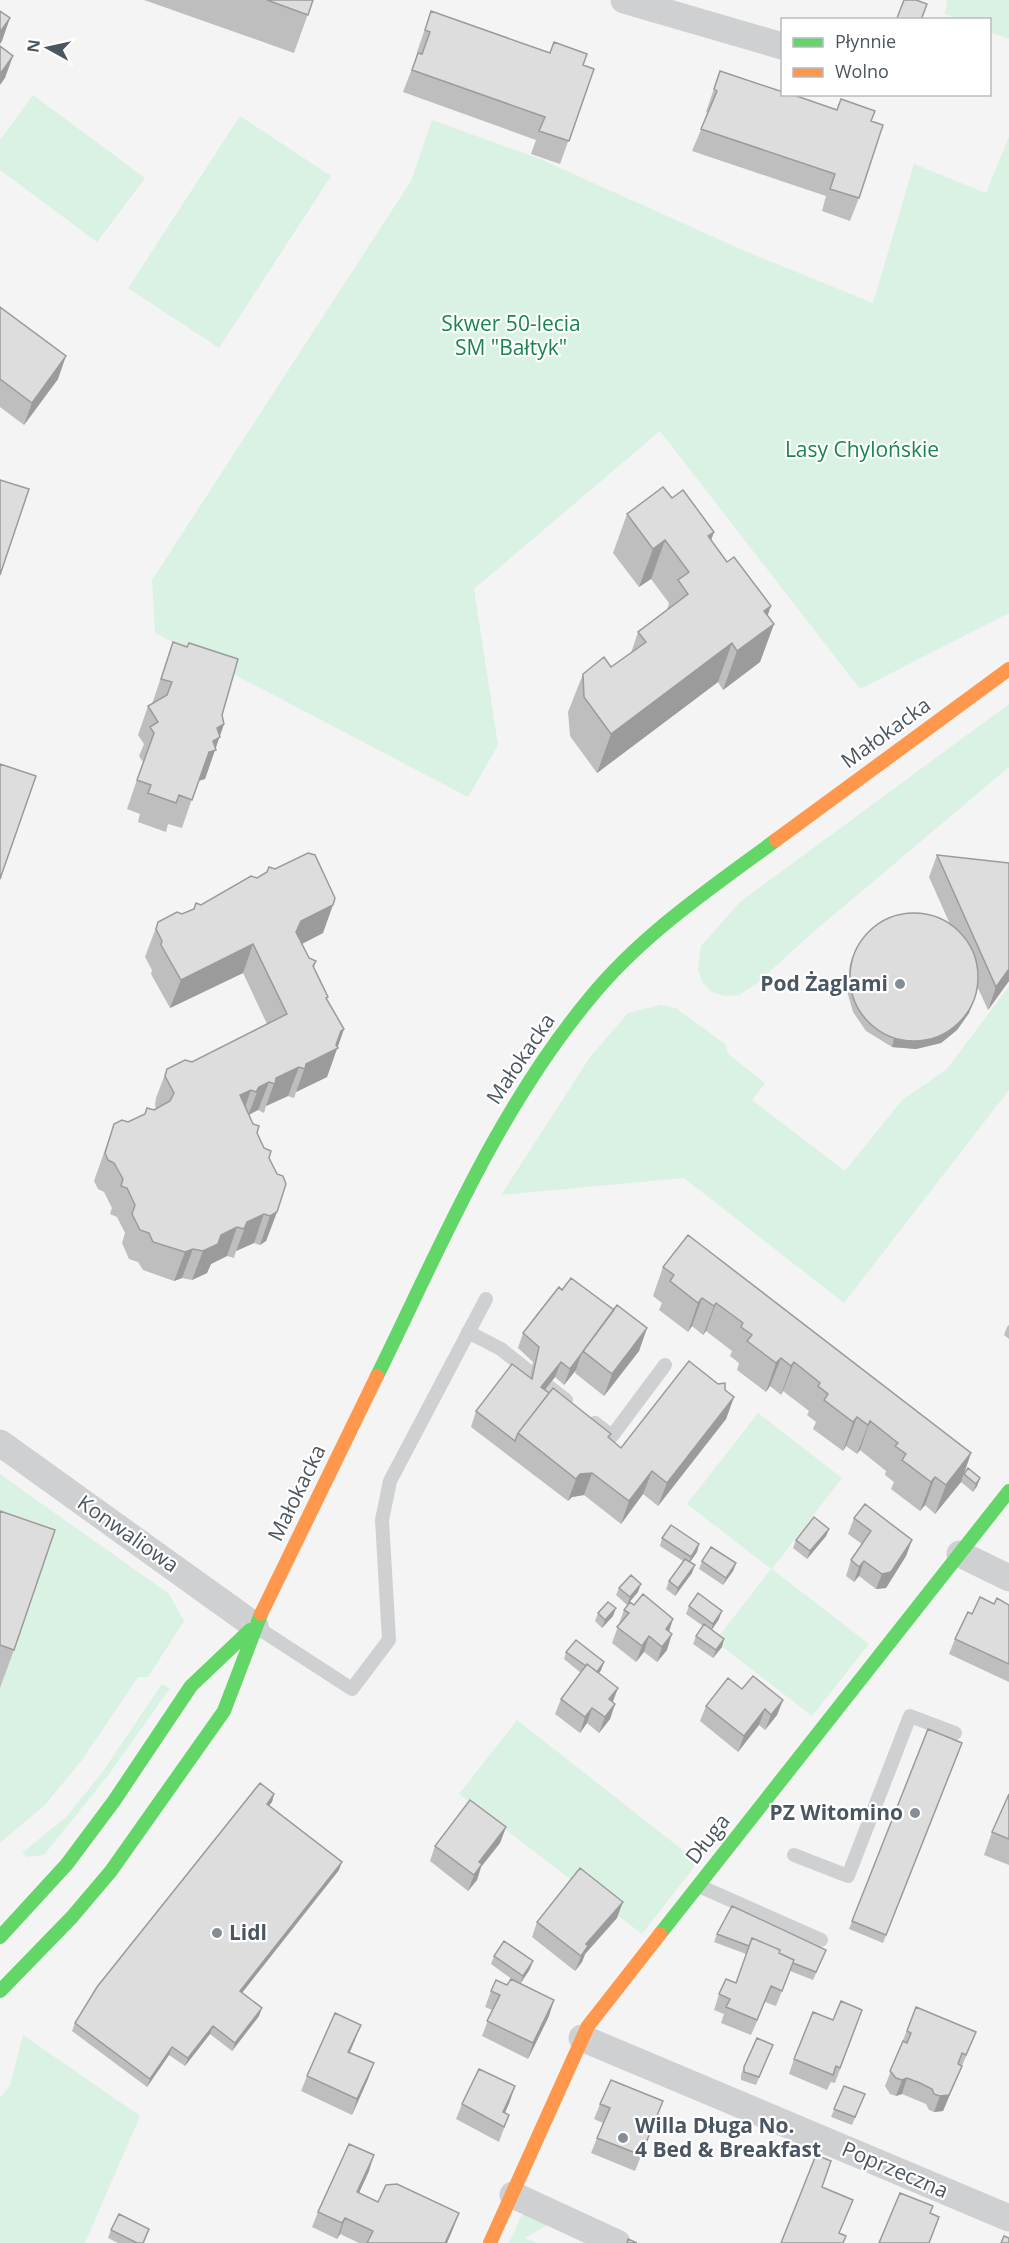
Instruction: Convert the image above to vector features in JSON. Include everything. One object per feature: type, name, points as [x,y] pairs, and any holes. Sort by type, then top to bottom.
[{"type":"main road","name":"Małokacka","points":[[0,1991],[72,1917],[111,1871],[224,1711],[255,1626],[490,1146],[527,1083],[590,997],[636,948],[694,900],[1009,669]]},
{"type":"main road","name":"Długa","points":[[490,2243],[588,2026],[1009,1491]]},
{"type":"main road","name":"Małokacka","points":[[0,1937],[67,1864],[191,1686],[255,1626]]},
{"type":"street","points":[[624,0],[781,45]]},
{"type":"street","name":"Konwaliowa","points":[[0,1443],[255,1626]]},
{"type":"street","points":[[960,1554],[1009,1578]]},
{"type":"street","name":"Poprzeczna","points":[[582,2038],[1009,2218]]},
{"type":"street","points":[[513,2195],[618,2243]]},
{"type":"lane","points":[[255,1626],[352,1689],[389,1640],[382,1520],[390,1481],[486,1299]]},
{"type":"lane","points":[[468,1332],[501,1349],[531,1373]]},
{"type":"lane","points":[[548,1386],[612,1436],[665,1365]]},
{"type":"lane","points":[[794,1855],[848,1876],[910,1716],[956,1733]]},
{"type":"lane","points":[[698,1885],[820,1940]]},
{"type":"green space","points":[[947,0],[1009,0],[1009,39],[991,32],[991,18],[956,18],[945,14]]},
{"type":"green space","points":[[33,95],[145,178],[97,242],[0,170],[0,140]]},
{"type":"green space","points":[[240,116],[331,176],[219,348],[128,288]]},
{"type":"green space","name":"Skwer 50-lecia SM \"Bałtyk\"","points":[[432,120],[540,159],[747,252],[873,303],[914,164],[986,193],[1009,137],[1009,613],[860,689],[660,431],[474,589],[498,745],[468,797],[155,633],[152,580],[411,181]]},
{"type":"green space","points":[[1009,704],[1009,767],[811,934],[756,984],[739,995],[724,996],[712,992],[702,982],[698,970],[701,946],[740,902]]},
{"type":"green space","points":[[1009,986],[1009,1090],[844,1303],[684,1178],[501,1195],[590,1057],[628,1013],[660,1005],[676,1008],[726,1045],[728,1054],[765,1083],[752,1100],[845,1171],[902,1100],[947,1069]]},
{"type":"green space","points":[[758,1413],[842,1478],[772,1569],[869,1644],[812,1716],[715,1641],[771,1569],[687,1504]]},
{"type":"green space","points":[[0,1474],[169,1594],[184,1621],[148,1677],[138,1677],[82,1760],[45,1805],[0,1843]]},
{"type":"green space","points":[[162,1684],[170,1688],[110,1773],[44,1855],[27,1857],[22,1853],[66,1817],[101,1774]]},
{"type":"green space","points":[[517,1720],[698,1862],[642,1934],[459,1794]]},
{"type":"green space","points":[[23,2035],[140,2116],[85,2243],[0,2243],[0,2098],[10,2085]]},
{"type":"green space","points":[[523,2212],[553,2222],[525,2238],[537,2243],[509,2243]]},
{"type":"building","points":[[267,0],[313,0],[308,15]]},
{"type":"building","points":[[904,0],[916,0],[927,4],[922,18],[897,18]]},
{"type":"building","points":[[0,11],[10,18],[0,32]]},
{"type":"building","points":[[431,11],[550,53],[554,42],[587,54],[583,65],[594,69],[569,141],[539,131],[545,117],[412,70],[418,53],[422,54],[430,32],[425,30]]},
{"type":"building","points":[[0,46],[13,56],[0,74]]},
{"type":"building","points":[[720,71],[781,91],[781,96],[797,96],[837,110],[841,99],[875,111],[871,121],[883,125],[859,198],[830,189],[835,174],[701,129],[717,91],[714,89]]},
{"type":"building","points":[[0,307],[66,356],[32,403],[0,379]]},
{"type":"building","points":[[0,480],[29,489],[0,575]]},
{"type":"building","points":[[663,487],[672,498],[683,490],[714,532],[708,536],[727,562],[734,557],[771,606],[764,611],[774,624],[737,651],[732,643],[611,734],[584,697],[583,674],[604,657],[611,667],[646,642],[638,632],[688,594],[678,580],[689,572],[665,540],[653,549],[627,514]]},
{"type":"building","points":[[173,642],[187,647],[189,643],[238,659],[222,715],[224,724],[217,728],[220,737],[213,741],[216,750],[209,752],[192,800],[179,795],[176,803],[148,793],[151,785],[137,780],[154,733],[150,727],[158,722],[148,706],[167,695],[172,682],[161,679]]},
{"type":"building","points":[[0,764],[36,776],[0,879]]},
{"type":"building","points":[[308,853],[315,855],[335,898],[333,905],[301,921],[296,932],[309,958],[316,961],[313,966],[328,997],[326,998],[344,1029],[336,1045],[338,1048],[306,1064],[305,1069],[299,1067],[276,1078],[275,1084],[269,1082],[259,1087],[256,1092],[251,1090],[240,1095],[253,1124],[259,1126],[257,1133],[264,1148],[271,1151],[269,1158],[277,1174],[283,1176],[286,1184],[277,1212],[270,1216],[264,1214],[247,1222],[244,1229],[237,1227],[221,1235],[218,1244],[203,1251],[193,1249],[185,1252],[153,1242],[149,1233],[140,1230],[132,1214],[135,1205],[127,1188],[121,1186],[123,1179],[114,1163],[108,1160],[105,1153],[114,1124],[122,1120],[128,1122],[145,1114],[147,1108],[154,1110],[170,1101],[174,1093],[165,1076],[167,1069],[185,1060],[192,1062],[287,1014],[253,944],[181,980],[161,945],[162,941],[156,929],[158,922],[177,912],[182,914],[194,909],[196,903],[201,905],[251,876],[257,878],[267,872],[269,867],[275,869]]},
{"type":"building","points":[[937,855],[1009,863],[1009,969],[996,987]]},
{"type":"building","points":[[914,913],[938,918],[959,932],[973,953],[978,977],[973,1001],[959,1022],[938,1036],[914,1041],[890,1036],[869,1022],[855,1001],[850,977],[855,953],[869,932],[890,918]]},
{"type":"building","points":[[688,1235],[971,1453],[946,1485],[935,1477],[931,1482],[902,1460],[906,1454],[895,1446],[898,1443],[870,1421],[868,1425],[857,1417],[853,1422],[824,1400],[828,1394],[818,1386],[820,1383],[794,1362],[791,1366],[781,1358],[776,1363],[747,1341],[752,1335],[741,1327],[743,1323],[716,1303],[714,1306],[702,1298],[698,1303],[670,1281],[674,1275],[663,1267]]},
{"type":"building","points":[[571,1278],[614,1310],[570,1369],[561,1362],[541,1387],[549,1393],[518,1433],[515,1441],[476,1411],[512,1364],[532,1379],[539,1347],[523,1333],[559,1287],[562,1290]]},
{"type":"building","points":[[617,1305],[647,1328],[612,1374],[583,1351]]},
{"type":"building","points":[[689,1361],[718,1384],[725,1383],[725,1390],[734,1397],[667,1483],[652,1471],[629,1501],[592,1473],[580,1474],[576,1479],[518,1433],[553,1388],[611,1434],[608,1437],[621,1448]]},
{"type":"building","points":[[968,1468],[980,1478],[976,1484],[964,1474]]},
{"type":"building","points":[[865,1504],[912,1540],[891,1572],[882,1574],[864,1561],[859,1567],[851,1560],[871,1531],[854,1518]]},
{"type":"building","points":[[0,1511],[55,1530],[14,1650],[0,1645]]},
{"type":"building","points":[[814,1517],[829,1529],[810,1551],[796,1540]]},
{"type":"building","points":[[671,1525],[699,1544],[691,1557],[662,1538]]},
{"type":"building","points":[[711,1547],[736,1563],[726,1578],[702,1561]]},
{"type":"building","points":[[685,1559],[695,1565],[678,1588],[669,1581]]},
{"type":"building","points":[[631,1575],[641,1584],[630,1597],[619,1588]]},
{"type":"building","points":[[698,1593],[722,1611],[713,1624],[689,1606]]},
{"type":"building","points":[[643,1594],[673,1619],[666,1629],[672,1634],[662,1647],[649,1636],[642,1646],[617,1627],[629,1613],[624,1610],[630,1602],[634,1605]]},
{"type":"building","points":[[980,1597],[994,1604],[997,1598],[1009,1605],[1009,1664],[955,1639],[968,1612],[972,1614]]},
{"type":"building","points":[[608,1602],[616,1608],[605,1620],[598,1613]]},
{"type":"building","points":[[704,1624],[724,1639],[716,1650],[696,1636]]},
{"type":"building","points":[[576,1640],[604,1662],[597,1672],[566,1652]]},
{"type":"building","points":[[587,1664],[618,1688],[609,1699],[615,1704],[605,1717],[592,1708],[585,1717],[561,1699]]},
{"type":"building","points":[[753,1676],[783,1700],[771,1715],[765,1709],[744,1736],[706,1706],[728,1678],[742,1689]]},
{"type":"building","name":"PZ Witomino","points":[[928,1729],[962,1743],[886,1935],[852,1921]]},
{"type":"building","name":"Lidl","points":[[260,1783],[274,1794],[267,1804],[342,1862],[240,1991],[262,2008],[235,2043],[213,2026],[188,2058],[172,2047],[150,2079],[75,2023],[97,1987]]},
{"type":"building","points":[[1009,1794],[1009,1839],[992,1832]]},
{"type":"building","points":[[470,1800],[506,1827],[479,1862],[482,1864],[474,1875],[435,1846]]},
{"type":"building","points":[[580,1868],[623,1902],[586,1944],[588,1946],[581,1956],[537,1922]]},
{"type":"building","points":[[732,1906],[826,1950],[816,1972],[793,1963],[794,1960],[779,1953],[780,1950],[752,1938],[749,1946],[717,1934]]},
{"type":"building","points":[[752,1938],[780,1950],[779,1953],[794,1960],[782,1991],[771,1986],[757,2020],[726,2007],[730,1999],[719,1994],[726,1979],[736,1983]]},
{"type":"building","points":[[504,1941],[533,1961],[523,1976],[494,1956]]},
{"type":"building","points":[[511,1979],[554,2000],[533,2043],[487,2021],[500,1995],[491,1991],[496,1980],[507,1985]]},
{"type":"building","points":[[841,2001],[862,2010],[840,2068],[836,2066],[833,2075],[794,2059],[813,2012],[833,2020]]},
{"type":"building","points":[[916,2007],[976,2032],[966,2055],[962,2053],[958,2064],[962,2066],[949,2095],[934,2094],[932,2089],[907,2078],[902,2080],[896,2078],[890,2071],[903,2041],[907,2043],[911,2033],[907,2031]]},
{"type":"building","points":[[335,2013],[361,2025],[348,2052],[374,2063],[357,2099],[307,2076]]},
{"type":"building","points":[[757,2038],[773,2045],[759,2077],[744,2072]]},
{"type":"building","points":[[479,2069],[515,2086],[503,2112],[509,2115],[504,2127],[462,2104]]},
{"type":"building","name":"Willa Długa No. 4 Bed & Breakfast","points":[[611,2080],[663,2101],[641,2155],[597,2138],[610,2108],[600,2104]]},
{"type":"building","points":[[844,2086],[865,2094],[855,2117],[834,2109]]},
{"type":"building","points":[[349,2144],[374,2155],[357,2192],[378,2202],[386,2185],[397,2184],[459,2213],[445,2243],[367,2243],[373,2231],[345,2218],[342,2223],[318,2212]]},
{"type":"building","points":[[816,2155],[831,2161],[822,2187],[853,2200],[839,2233],[846,2236],[843,2243],[781,2243]]},
{"type":"building","points":[[900,2193],[933,2206],[930,2213],[939,2217],[929,2243],[879,2243]]},
{"type":"building","points":[[119,2214],[149,2229],[143,2243],[137,2243],[111,2230]]},
{"type":"building","points":[[1004,2236],[1009,2238],[1009,2243],[1001,2243]]},
{"type":"traffic: fast","points":[[377,1376],[473,1180],[526,1086],[557,1041],[590,998],[631,953],[702,894],[776,840]]},
{"type":"traffic: fast","points":[[660,1934],[1009,1491]]},
{"type":"traffic: fast","points":[[0,1991],[72,1917],[111,1871],[224,1711],[261,1614]]},
{"type":"traffic: fast","points":[[0,1937],[67,1864],[114,1801],[191,1686],[250,1630]]},
{"type":"traffic: slow","points":[[776,840],[1009,669]]},
{"type":"traffic: slow","points":[[261,1614],[377,1376]]},
{"type":"traffic: slow","points":[[490,2243],[588,2026],[660,1934]]},
{"type":"place","name":"Pod Żaglami","points":[[900,984]]},
{"type":"place","name":"PZ Witomino","points":[[915,1813]]},
{"type":"place","name":"Lidl","points":[[217,1933]]},
{"type":"place","name":"Willa Długa No. 4 Bed & Breakfast","points":[[623,2138]]},
{"type":"park label","name":"Lasy Chylońskie","points":[[862,450]]}]
